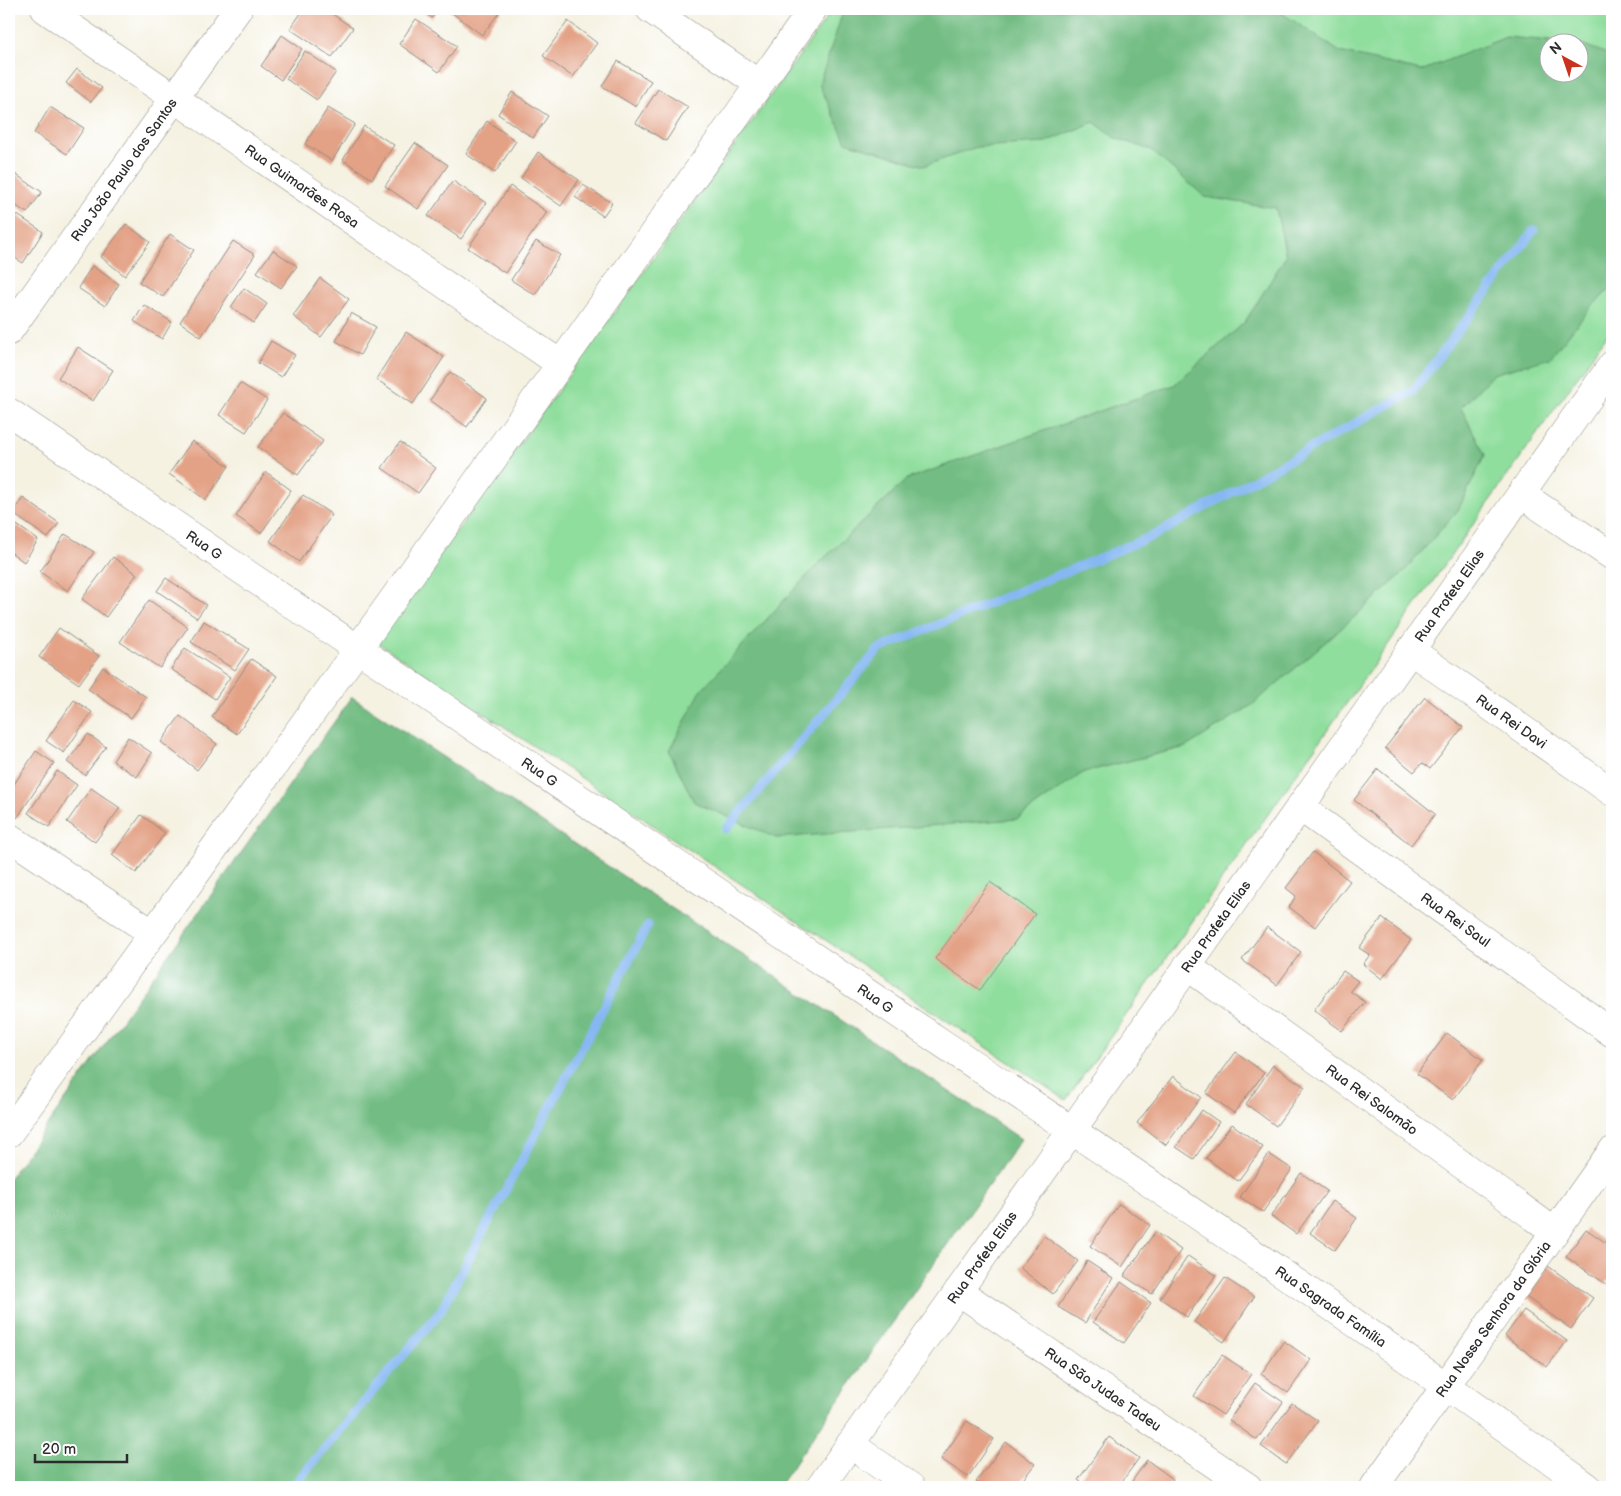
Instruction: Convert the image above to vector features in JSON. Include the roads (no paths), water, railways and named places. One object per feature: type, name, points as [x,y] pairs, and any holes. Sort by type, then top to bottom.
[{"type":"street","name":"Rua Guimarães Rosa","points":[[45,9],[560,363]]},
{"type":"street","name":"Rua João Paulo dos Santos","points":[[9,331],[238,9]]},
{"type":"street","points":[[650,9],[759,84]]},
{"type":"street","points":[[9,1133],[357,650],[813,9]]},
{"type":"street","name":"Rua Profeta Elias","points":[[820,1487],[1612,365]]},
{"type":"street","name":"Rua G","points":[[9,412],[357,650],[1072,1130]]},
{"type":"street","points":[[1521,494],[1612,556]]},
{"type":"street","name":"Rua Rei Davi","points":[[1410,650],[1612,792]]},
{"type":"street","name":"Rua Rei Saul","points":[[1300,807],[1612,1032]]},
{"type":"street","points":[[9,837],[152,932]]},
{"type":"street","name":"Rua Rei Salomão","points":[[1188,966],[1555,1232]]},
{"type":"street","name":"Rua Sagrada Família","points":[[1072,1130],[1446,1385],[1588,1487]]},
{"type":"street","name":"Rua Nossa Senhora da Glória","points":[[1374,1487],[1555,1232],[1604,1182],[1612,1151]]},
{"type":"street","name":"Rua São Judas Tadeu","points":[[958,1292],[1248,1487]]},
{"type":"street","points":[[850,1444],[911,1487]]},
{"type":"waterway","points":[[726,829],[879,649],[1157,534],[1413,391],[1534,230]]},
{"type":"waterway","points":[[292,1487],[440,1312],[648,925]]}]
